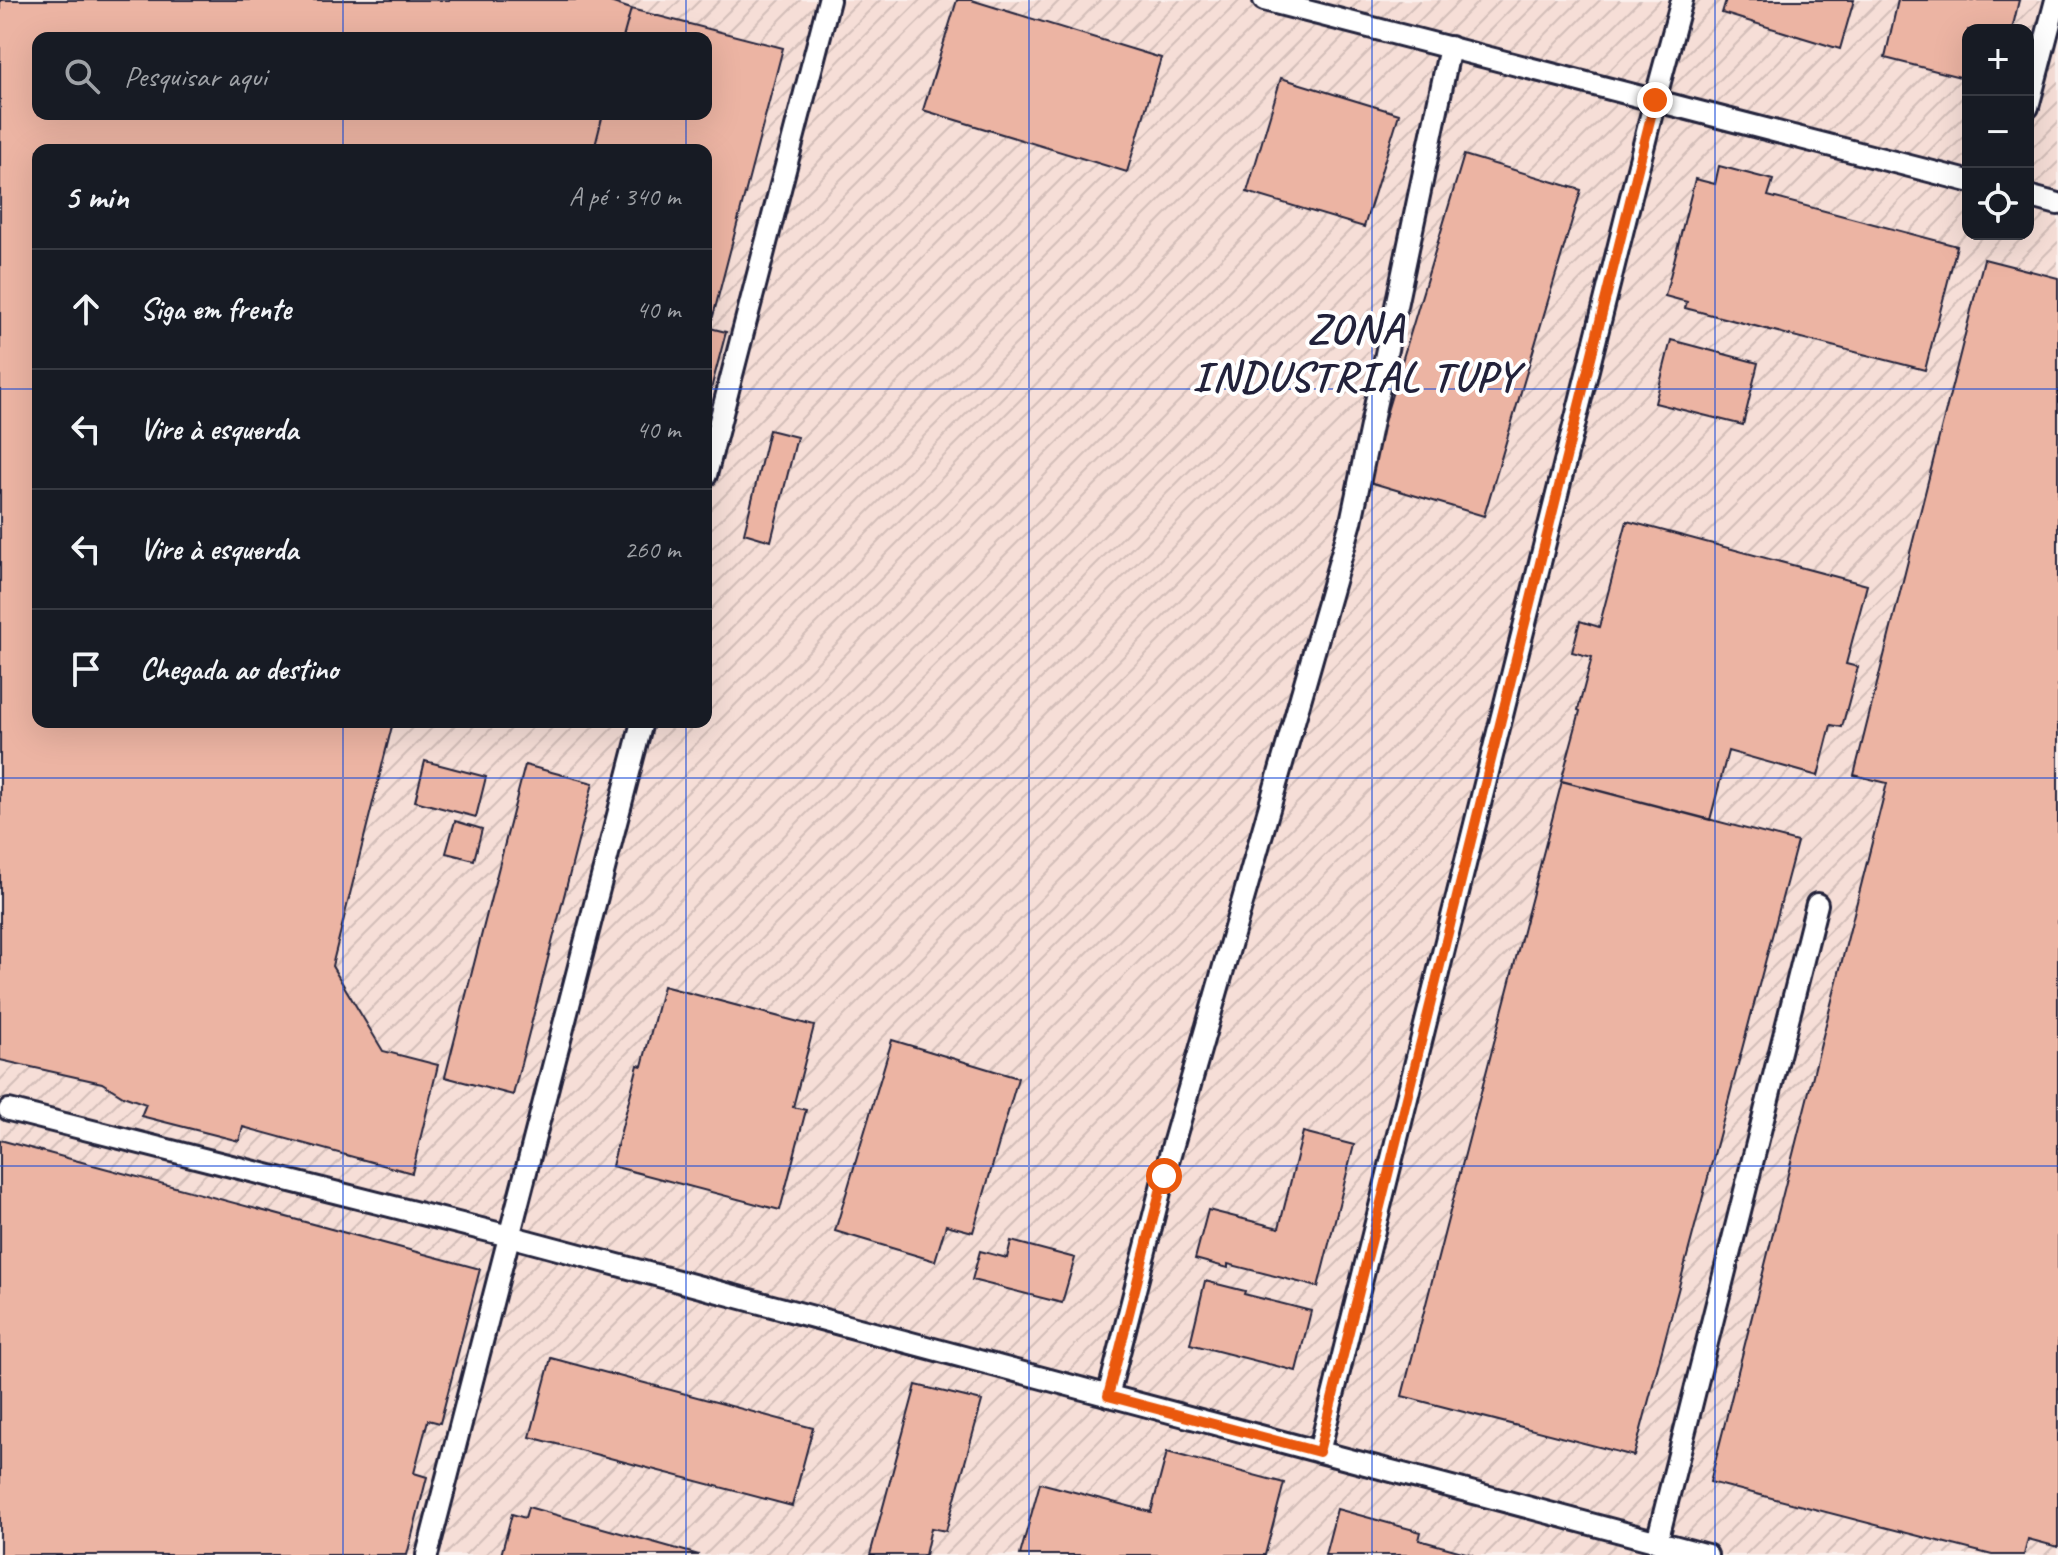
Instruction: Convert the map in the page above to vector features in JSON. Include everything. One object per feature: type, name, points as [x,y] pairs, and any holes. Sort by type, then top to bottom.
[{"type":"lane","points":[[712,452],[829,0]]},
{"type":"lane","points":[[1264,0],[1962,179]]},
{"type":"lane","points":[[1319,1452],[1682,0]]},
{"type":"lane","points":[[2031,96],[2056,0]]},
{"type":"lane","points":[[1108,1396],[1164,1176],[1351,522],[1450,47]]},
{"type":"lane","points":[[2034,198],[2058,204]]},
{"type":"lane","points":[[427,1555],[640,728]]},
{"type":"lane","points":[[1657,1542],[1817,904]]},
{"type":"lane","points":[[9,1110],[509,1236],[1707,1555]]},
{"type":"shaded area","points":[[0,0],[2058,0],[2058,1555],[0,1555]]},
{"type":"building","points":[[0,0],[604,0],[631,9],[625,32],[32,32],[32,120],[602,120],[596,144],[32,144],[32,728],[392,728],[332,966],[383,1051],[438,1065],[412,1173],[243,1127],[239,1141],[141,1116],[146,1104],[123,1096],[102,1083],[0,1060]]},
{"type":"building","points":[[957,0],[971,0],[1161,58],[1127,172],[923,110]]},
{"type":"building","points":[[1726,0],[1854,0],[1840,49],[1722,13]]},
{"type":"building","points":[[1898,0],[2019,0],[2013,24],[1962,24],[1962,77],[1885,58]]},
{"type":"building","points":[[631,9],[783,48],[712,320],[712,144],[596,144],[602,120],[712,120],[712,32],[625,32]]},
{"type":"building","points":[[1281,78],[1399,114],[1364,227],[1247,192]]},
{"type":"building","points":[[1464,155],[1581,190],[1484,516],[1366,481]]},
{"type":"building","points":[[1719,166],[1773,180],[1768,196],[1957,246],[1925,370],[1685,308],[1687,302],[1665,296],[1695,179],[1715,184]]},
{"type":"building","points":[[1984,259],[2058,278],[2058,1547],[2028,1539],[2024,1555],[1992,1555],[1710,1482],[1887,783],[1854,775]]},
{"type":"building","points":[[712,328],[726,332],[712,385]]},
{"type":"building","points":[[1671,340],[1758,363],[1743,425],[1655,403]]},
{"type":"building","points":[[769,430],[797,437],[771,541],[744,533]]},
{"type":"building","points":[[1627,521],[1867,585],[1846,664],[1858,667],[1842,727],[1831,725],[1818,776],[1728,751],[1710,820],[1561,781],[1592,657],[1572,652],[1580,621],[1599,627]]},
{"type":"building","points":[[425,761],[486,777],[476,817],[415,801]]},
{"type":"building","points":[[525,765],[593,783],[513,1095],[445,1077]]},
{"type":"building","points":[[1562,781],[1797,842],[1634,1456],[1402,1396]]},
{"type":"building","points":[[455,821],[482,829],[474,860],[446,853]]},
{"type":"building","points":[[663,986],[814,1026],[793,1107],[806,1110],[780,1210],[612,1166],[638,1065],[642,1066]]},
{"type":"building","points":[[892,1040],[1018,1078],[973,1232],[946,1225],[935,1261],[835,1231]]},
{"type":"building","points":[[1303,1132],[1354,1145],[1318,1287],[1228,1264],[1228,1268],[1195,1259],[1208,1210],[1279,1228]]},
{"type":"building","points":[[0,1140],[480,1269],[440,1423],[428,1420],[414,1473],[427,1477],[407,1555],[0,1555]]},
{"type":"building","points":[[1011,1241],[1075,1258],[1062,1303],[972,1280],[980,1251],[1007,1258]]},
{"type":"building","points":[[1205,1281],[1311,1311],[1296,1371],[1190,1344]]},
{"type":"building","points":[[551,1358],[813,1428],[792,1506],[530,1437]]},
{"type":"building","points":[[916,1385],[982,1401],[946,1531],[931,1528],[925,1555],[870,1555]]},
{"type":"building","points":[[1167,1452],[1284,1483],[1265,1555],[1020,1555],[1040,1483],[1151,1512]]},
{"type":"building","points":[[528,1507],[699,1555],[501,1555],[512,1514],[525,1518]]},
{"type":"building","points":[[1337,1509],[1421,1532],[1419,1540],[1473,1555],[1325,1555]]},
{"type":"district","name":"ZONA INDUSTRIAL TUPY","points":[[1356,351]]},
{"type":"route","points":[[1164,1176],[1108,1396],[1319,1452],[1655,100]]}]
